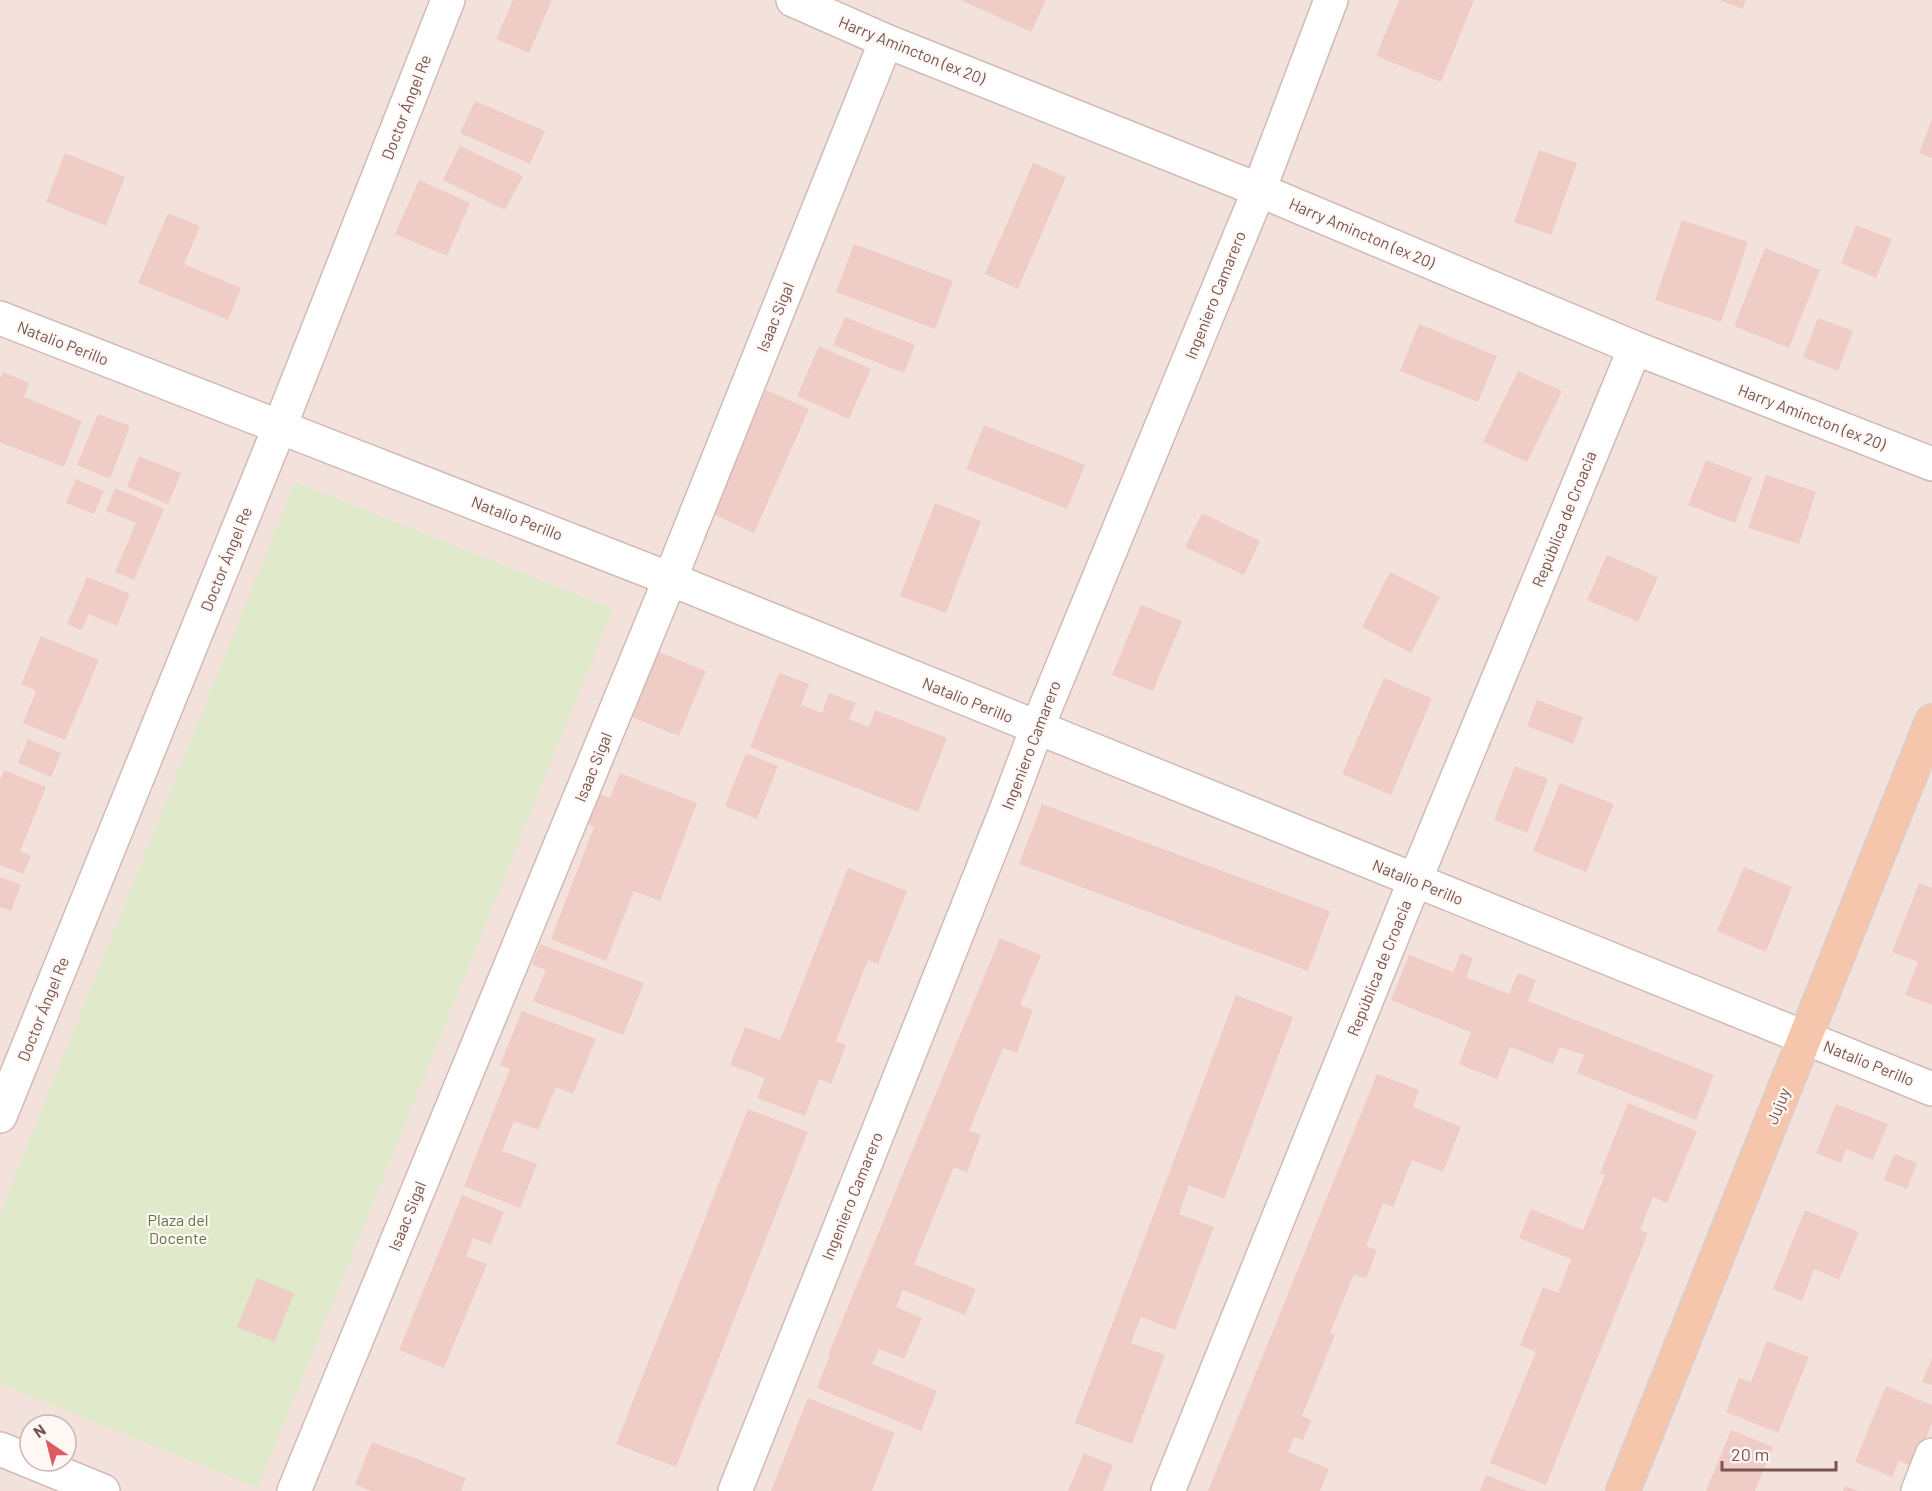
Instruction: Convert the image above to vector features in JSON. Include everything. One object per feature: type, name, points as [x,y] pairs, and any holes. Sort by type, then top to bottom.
[{"type":"main road","name":"Jujuy","points":[[1623,1491],[1932,721]]},
{"type":"street","name":"Doctor Ángel Re","points":[[0,1116],[280,426],[448,0]]},
{"type":"street","name":"Harry Amincton (ex 20)","points":[[793,0],[886,40],[1259,190],[1635,348],[1932,464]]},
{"type":"street","name":"Ingeniero Camarero","points":[[735,1491],[1001,824],[1037,728],[1259,190],[1331,0]]},
{"type":"street","name":"Isaac Sigal","points":[[294,1491],[670,579],[886,40]]},
{"type":"street","name":"Natalio Perillo","points":[[0,318],[670,579],[1932,1089]]},
{"type":"street","name":"República de Croacia","points":[[1168,1491],[1414,880],[1635,348]]},
{"type":"street","points":[[0,1449],[103,1491]]},
{"type":"street","points":[[1918,1491],[1932,1455]]},
{"type":"shaded area","points":[[0,0],[1932,0],[1932,1491],[0,1491]]},
{"type":"green space","name":"Plaza del Docente","points":[[295,482],[613,609],[258,1488],[78,1415],[78,1413],[72,1413],[0,1384],[0,1213]]},
{"type":"building","points":[[513,0],[552,0],[529,53],[496,39]]},
{"type":"building","points":[[961,0],[1046,0],[1031,32]]},
{"type":"building","points":[[1399,0],[1474,0],[1441,82],[1376,56]]},
{"type":"building","points":[[1719,0],[1746,0],[1743,9]]},
{"type":"building","points":[[475,101],[545,131],[530,164],[460,133]]},
{"type":"building","points":[[1932,120],[1932,158],[1919,153]]},
{"type":"building","points":[[460,146],[523,176],[505,210],[443,180]]},
{"type":"building","points":[[1539,150],[1577,163],[1551,235],[1514,222]]},
{"type":"building","points":[[65,153],[125,177],[106,226],[46,202]]},
{"type":"building","points":[[1033,163],[1066,177],[1018,289],[985,274]]},
{"type":"building","points":[[419,180],[470,203],[447,256],[395,234]]},
{"type":"building","points":[[168,213],[200,226],[184,264],[241,288],[228,320],[138,283]]},
{"type":"building","points":[[1682,220],[1748,242],[1721,322],[1655,300]]},
{"type":"building","points":[[1856,225],[1892,239],[1876,278],[1841,263]]},
{"type":"building","points":[[854,244],[953,281],[935,329],[836,292]]},
{"type":"building","points":[[1765,248],[1820,270],[1789,348],[1734,326]]},
{"type":"building","points":[[845,317],[915,345],[904,373],[833,345]]},
{"type":"building","points":[[1818,318],[1853,331],[1838,371],[1803,357]]},
{"type":"building","points":[[1419,324],[1497,356],[1478,402],[1400,371]]},
{"type":"building","points":[[819,346],[871,369],[849,419],[797,396]]},
{"type":"building","points":[[1518,371],[1562,391],[1527,462],[1483,442]]},
{"type":"building","points":[[3,372],[29,383],[24,397],[82,421],[64,467],[0,442],[0,379]]},
{"type":"building","points":[[766,390],[809,409],[754,533],[711,513]]},
{"type":"building","points":[[98,414],[130,426],[110,479],[77,465]]},
{"type":"building","points":[[984,425],[1085,465],[1067,509],[966,469]]},
{"type":"building","points":[[139,456],[181,473],[168,504],[127,487]]},
{"type":"building","points":[[1706,460],[1752,478],[1735,523],[1688,505]]},
{"type":"building","points":[[1766,475],[1816,492],[1799,544],[1748,528]]},
{"type":"building","points":[[76,479],[104,491],[94,514],[66,503]]},
{"type":"building","points":[[115,488],[164,509],[134,580],[115,572],[136,523],[106,511]]},
{"type":"building","points":[[935,503],[981,521],[946,613],[900,596]]},
{"type":"building","points":[[1202,513],[1260,541],[1244,575],[1185,547]]},
{"type":"building","points":[[1607,555],[1658,577],[1638,622],[1587,600]]},
{"type":"building","points":[[1390,572],[1440,597],[1411,653],[1362,627]]},
{"type":"building","points":[[87,577],[130,594],[117,626],[89,614],[82,630],[67,624]]},
{"type":"building","points":[[1141,605],[1182,621],[1153,691],[1112,675]]},
{"type":"building","points":[[41,636],[99,660],[65,740],[23,723],[36,691],[21,684]]},
{"type":"building","points":[[654,650],[706,671],[679,736],[627,715]]},
{"type":"building","points":[[779,673],[809,684],[801,705],[822,713],[829,693],[856,703],[849,719],[869,727],[875,710],[947,738],[918,812],[750,747]]},
{"type":"building","points":[[1384,678],[1432,698],[1391,795],[1342,774]]},
{"type":"building","points":[[1537,700],[1583,717],[1573,744],[1527,726]]},
{"type":"building","points":[[28,739],[61,753],[51,777],[18,763]]},
{"type":"building","points":[[746,753],[778,766],[757,819],[725,806]]},
{"type":"building","points":[[1515,766],[1548,779],[1527,833],[1494,820]]},
{"type":"building","points":[[4,770],[46,787],[20,851],[31,856],[23,874],[0,865],[0,780]]},
{"type":"building","points":[[620,773],[697,803],[660,901],[634,891],[606,961],[551,939],[594,827],[586,823],[598,793],[610,798]]},
{"type":"building","points":[[1560,783],[1614,804],[1586,872],[1533,851]]},
{"type":"building","points":[[1042,804],[1330,911],[1308,971],[1019,864]]},
{"type":"building","points":[[1744,867],[1792,887],[1766,952],[1717,931]]},
{"type":"building","points":[[848,868],[907,891],[878,964],[868,960],[836,1041],[846,1045],[831,1084],[819,1079],[805,1116],[757,1098],[765,1078],[730,1065],[745,1027],[780,1040]]},
{"type":"building","points":[[0,877],[21,885],[11,911],[0,907]]},
{"type":"building","points":[[1919,883],[1932,888],[1932,1005],[1905,995],[1918,962],[1892,952]]},
{"type":"building","points":[[1000,938],[1041,955],[1020,1005],[1033,1010],[1017,1053],[1003,1048],[969,1131],[981,1135],[967,1172],[954,1167],[914,1264],[976,1289],[965,1315],[903,1290],[896,1307],[922,1318],[904,1359],[879,1349],[872,1364],[937,1391],[921,1431],[817,1388],[830,1355],[828,1355]]},
{"type":"building","points":[[540,944],[644,983],[623,1035],[533,1001],[546,970],[532,965]]},
{"type":"building","points":[[1461,953],[1473,958],[1466,977],[1509,994],[1518,973],[1536,980],[1528,1001],[1714,1075],[1696,1120],[1577,1073],[1584,1055],[1560,1047],[1553,1064],[1510,1047],[1497,1079],[1459,1064],[1471,1032],[1391,1000],[1409,955],[1453,972]]},
{"type":"building","points":[[1236,995],[1293,1017],[1224,1199],[1189,1185],[1179,1214],[1214,1227],[1175,1330],[1141,1317],[1131,1343],[1165,1355],[1132,1444],[1075,1423]]},
{"type":"building","points":[[522,1011],[596,1039],[573,1094],[556,1087],[538,1130],[514,1121],[502,1151],[537,1164],[520,1208],[464,1186],[510,1069],[500,1065]]},
{"type":"building","points":[[1377,1074],[1419,1090],[1413,1107],[1461,1127],[1443,1172],[1412,1160],[1393,1207],[1383,1203],[1366,1246],[1377,1250],[1366,1279],[1354,1274],[1330,1333],[1335,1335],[1302,1416],[1311,1420],[1303,1440],[1294,1437],[1288,1452],[1329,1469],[1320,1491],[1208,1491]]},
{"type":"building","points":[[1628,1103],[1697,1131],[1667,1203],[1653,1197],[1640,1230],[1648,1233],[1546,1485],[1490,1463],[1536,1352],[1520,1345],[1543,1287],[1558,1293],[1571,1259],[1519,1238],[1531,1209],[1583,1230],[1605,1175],[1600,1173]]},
{"type":"building","points":[[1836,1104],[1888,1124],[1873,1160],[1846,1149],[1841,1163],[1816,1153]]},
{"type":"building","points":[[748,1109],[808,1132],[676,1467],[616,1444]]},
{"type":"building","points":[[1894,1154],[1917,1163],[1907,1189],[1884,1180]]},
{"type":"building","points":[[462,1195],[504,1212],[491,1245],[473,1238],[466,1256],[487,1264],[444,1368],[399,1350]]},
{"type":"building","points":[[1805,1210],[1859,1232],[1839,1280],[1814,1269],[1802,1301],[1773,1289]]},
{"type":"building","points":[[257,1278],[294,1293],[275,1342],[237,1327]]},
{"type":"building","points":[[1767,1341],[1809,1357],[1778,1433],[1726,1412],[1739,1378],[1751,1382]]},
{"type":"building","points":[[1932,1358],[1932,1385],[1922,1382]]},
{"type":"building","points":[[1886,1386],[1932,1405],[1932,1423],[1914,1467],[1899,1461],[1892,1477],[1855,1462]]},
{"type":"building","points":[[808,1398],[895,1433],[872,1491],[771,1491]]},
{"type":"building","points":[[1731,1430],[1773,1447],[1755,1491],[1706,1491]]},
{"type":"building","points":[[372,1442],[466,1478],[461,1491],[371,1491],[355,1484]]},
{"type":"building","points":[[1084,1453],[1113,1465],[1103,1491],[1068,1491]]},
{"type":"building","points":[[1486,1475],[1527,1491],[1480,1491]]},
{"type":"building","points":[[1845,1486],[1858,1491],[1843,1491]]}]
